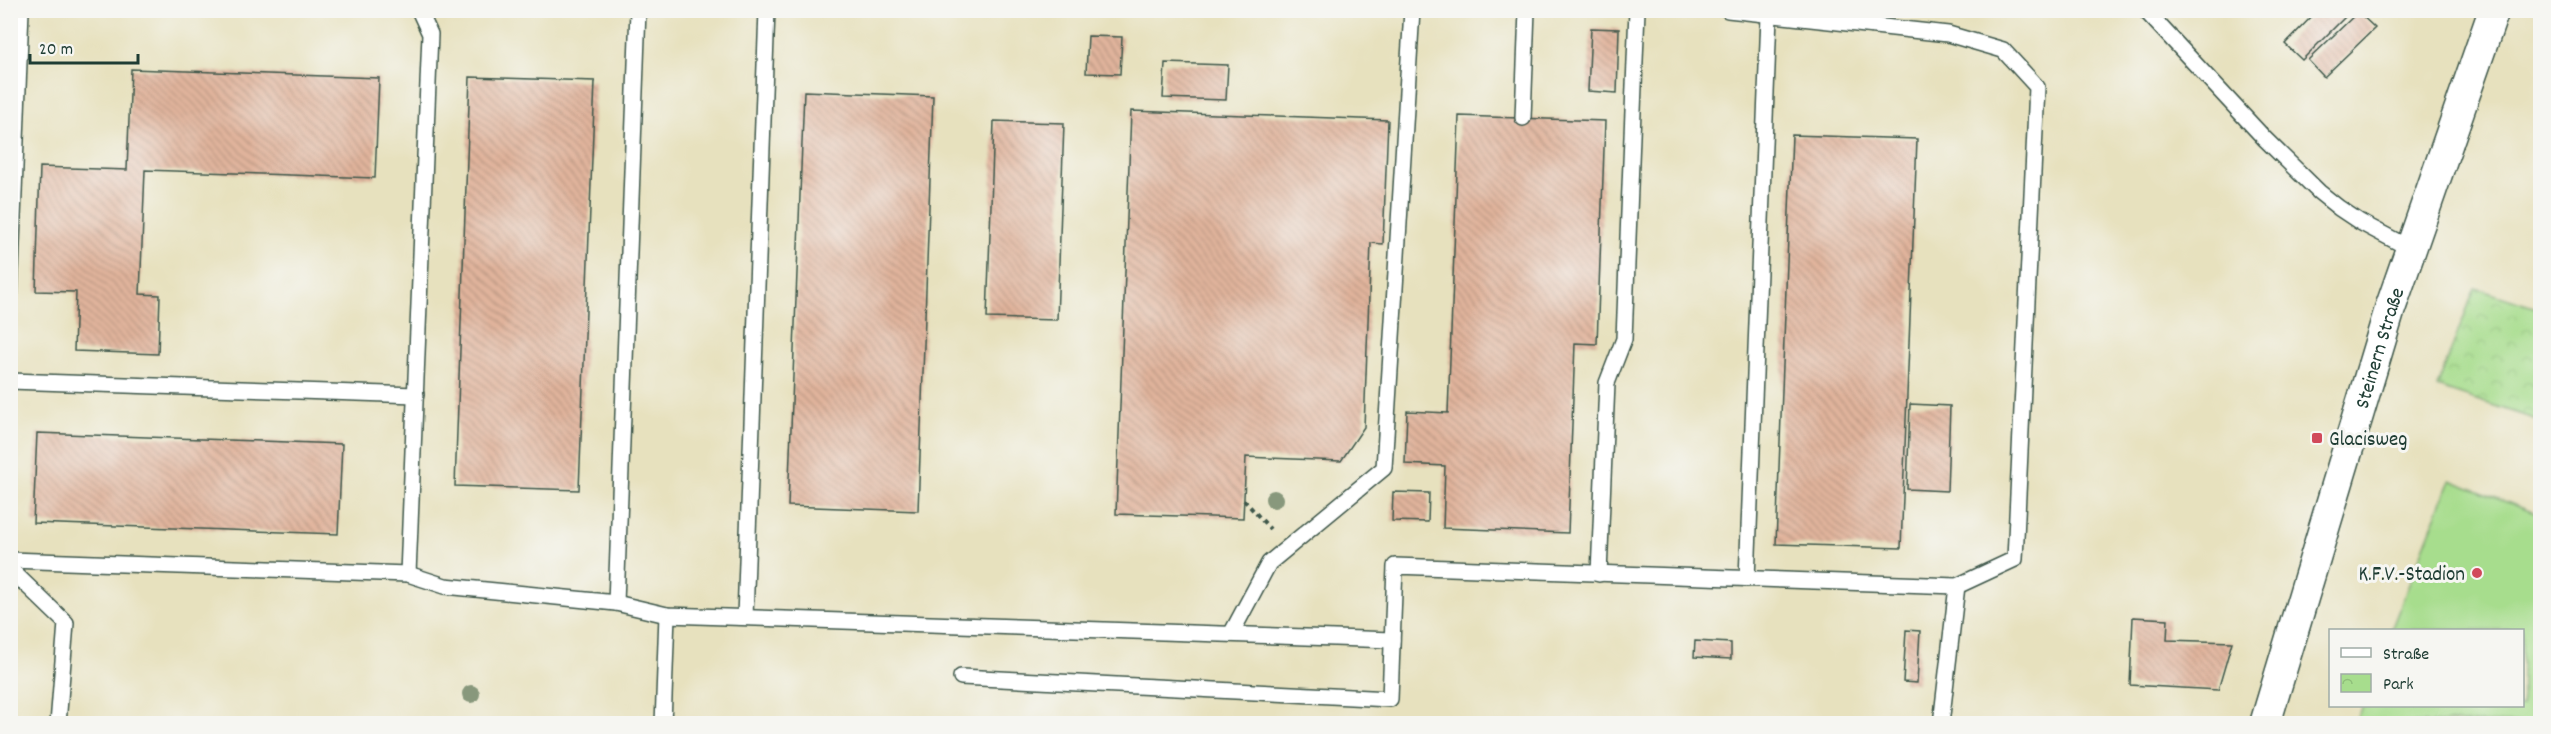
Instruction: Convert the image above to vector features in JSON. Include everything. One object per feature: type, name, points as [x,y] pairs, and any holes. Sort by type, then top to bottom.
[{"type":"street","name":"Steinern Straße","points":[[2265,723],[2390,309],[2494,10]]},
{"type":"lane","points":[[10,297],[21,10]]},
{"type":"lane","points":[[408,574],[429,34],[419,10]]},
{"type":"lane","points":[[616,603],[638,10]]},
{"type":"lane","points":[[745,617],[767,10]]},
{"type":"lane","points":[[1231,634],[1269,563],[1384,468],[1412,10]]},
{"type":"lane","points":[[1523,118],[1527,10]]},
{"type":"lane","points":[[1599,574],[1606,383],[1624,339],[1637,10]]},
{"type":"lane","points":[[962,677],[1390,699],[1395,566],[1957,586],[2015,559],[2037,87],[2003,50],[1948,34],[1728,10]]},
{"type":"lane","points":[[2145,10],[2265,139],[2319,192],[2353,217],[2411,249]]},
{"type":"lane","points":[[1747,579],[1769,16]]},
{"type":"lane","points":[[10,381],[416,395]]},
{"type":"lane","points":[[10,560],[408,574],[445,586],[616,603],[667,615],[1392,640]]},
{"type":"lane","points":[[10,569],[66,623],[58,723]]},
{"type":"lane","points":[[1941,723],[1957,586]]},
{"type":"lane","points":[[663,723],[667,615]]},
{"type":"path","points":[[1244,500],[1273,533]]},
{"type":"green space","points":[[2475,288],[2540,309],[2540,421],[2437,387]]},
{"type":"green space","name":"K.F.V.-Stadion","points":[[2450,480],[2540,515],[2540,723],[2355,723],[2362,707],[2524,707],[2524,629],[2391,629]]},
{"type":"building","points":[[2318,10],[2352,10],[2302,60],[2285,44]]},
{"type":"building","points":[[2358,12],[2375,28],[2324,77],[2308,60]]},
{"type":"building","points":[[1591,28],[1619,29],[1617,93],[1588,91]]},
{"type":"building","points":[[1088,36],[1122,37],[1120,74],[1086,73]]},
{"type":"building","points":[[1165,63],[1228,65],[1226,100],[1163,98]]},
{"type":"building","points":[[131,69],[379,78],[375,178],[145,170],[140,294],[160,295],[158,354],[74,351],[76,292],[36,291],[40,167],[127,170]]},
{"type":"building","points":[[470,77],[595,81],[579,490],[455,486]]},
{"type":"building","points":[[804,91],[933,96],[918,511],[788,506]]},
{"type":"building","points":[[1131,111],[1388,120],[1383,244],[1371,243],[1364,427],[1341,461],[1246,457],[1243,518],[1116,514]]},
{"type":"building","points":[[1459,116],[1605,121],[1597,344],[1575,343],[1568,533],[1443,528],[1445,466],[1405,464],[1407,411],[1448,413]]},
{"type":"building","points":[[994,121],[1064,123],[1057,320],[987,318]]},
{"type":"building","points":[[1792,135],[1917,139],[1901,548],[1776,544]]},
{"type":"building","points":[[1910,404],[1950,406],[1947,491],[1907,489]]},
{"type":"building","points":[[37,433],[342,444],[338,534],[33,523]]},
{"type":"building","points":[[1393,492],[1429,493],[1428,522],[1392,521]]},
{"type":"building","points":[[2133,617],[2168,619],[2167,640],[2232,642],[2218,690],[2130,685]]},
{"type":"building","points":[[1906,630],[1920,631],[1917,683],[1903,682]]},
{"type":"building","points":[[1695,641],[1731,643],[1731,659],[1694,657]]},
{"type":"place","name":"Glacisweg","points":[[2317,438]]},
{"type":"place","name":"K.F.V.-Stadion","points":[[2477,573]]}]
